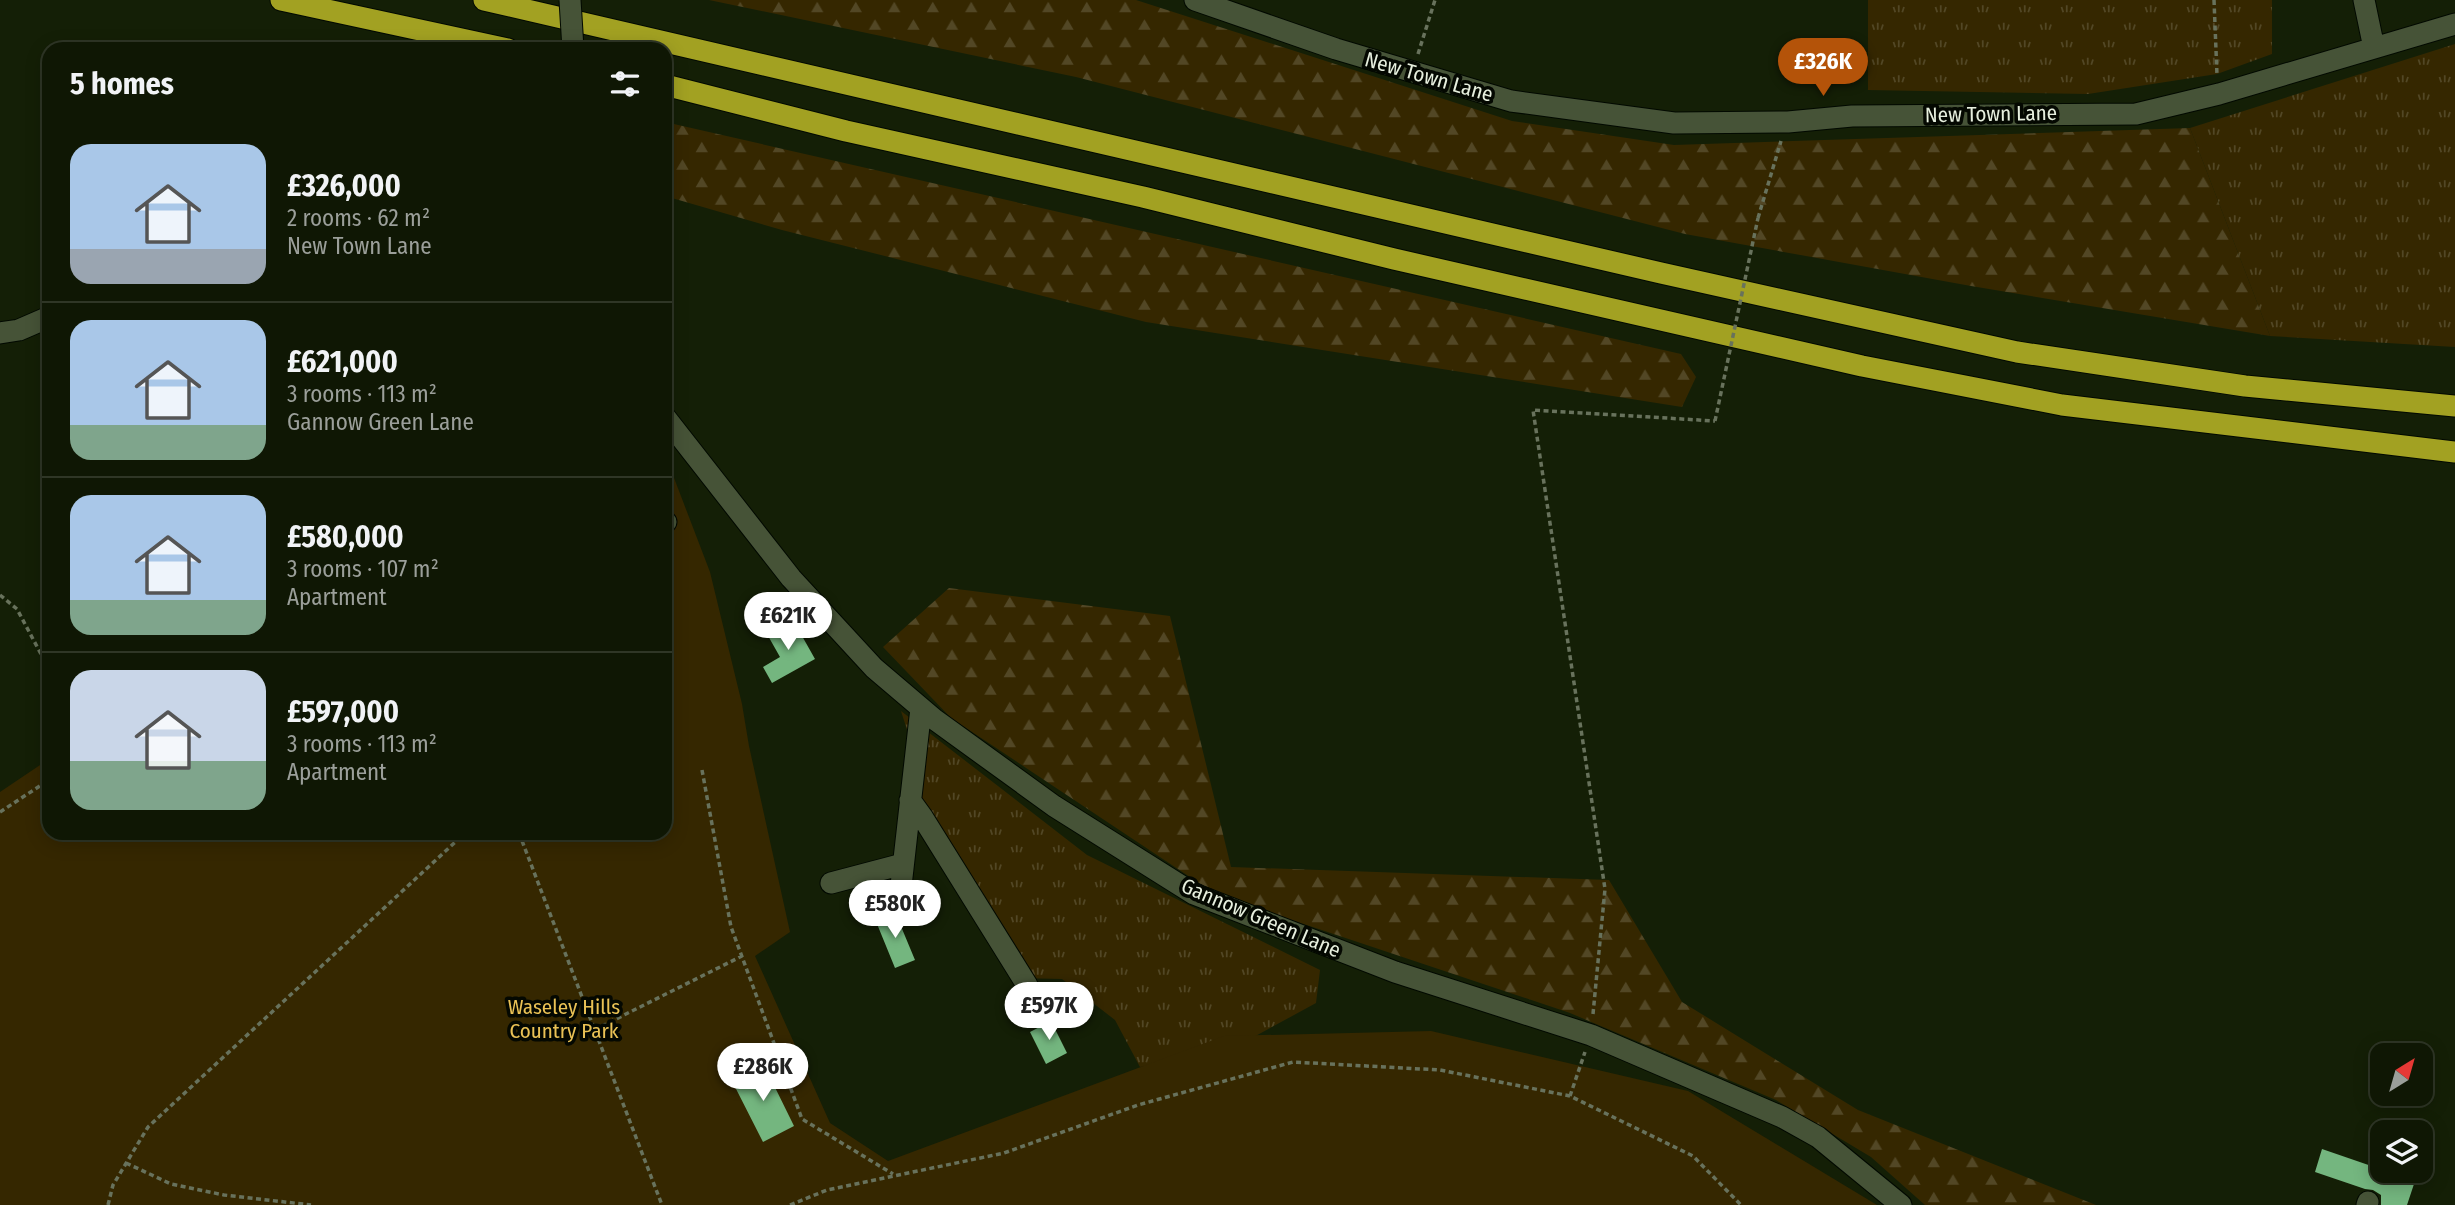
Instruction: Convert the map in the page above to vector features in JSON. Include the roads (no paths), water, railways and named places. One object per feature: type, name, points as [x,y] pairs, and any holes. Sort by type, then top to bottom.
[{"type":"highway","points":[[281,0],[476,42]]},
{"type":"highway","points":[[484,0],[665,42]]},
{"type":"highway","points":[[672,44],[1661,273],[2017,352],[2245,386],[2455,406]]},
{"type":"highway","points":[[672,87],[846,131],[1143,197],[1407,262],[1862,366],[2062,405],[2455,452]]},
{"type":"street","points":[[570,0],[573,42]]},
{"type":"street","name":"New Town Lane","points":[[1195,0],[1336,49],[1511,101],[1660,121],[1788,122],[1852,116],[2136,114],[2219,94],[2455,24]]},
{"type":"street","points":[[2364,0],[2374,48]]},
{"type":"street","points":[[0,333],[19,330],[42,320]]},
{"type":"street","name":"Gannow Green Lane","points":[[672,426],[791,578],[874,668],[921,708],[1054,806],[1194,894],[1395,972],[1591,1035],[1782,1117],[1818,1137],[1901,1205]]},
{"type":"street","points":[[901,886],[921,708]]},
{"type":"street","points":[[910,800],[1027,985]]},
{"type":"street","points":[[831,883],[904,864]]},
{"type":"park label","name":"Waseley Hills Country Park","points":[[564,1019]]}]
